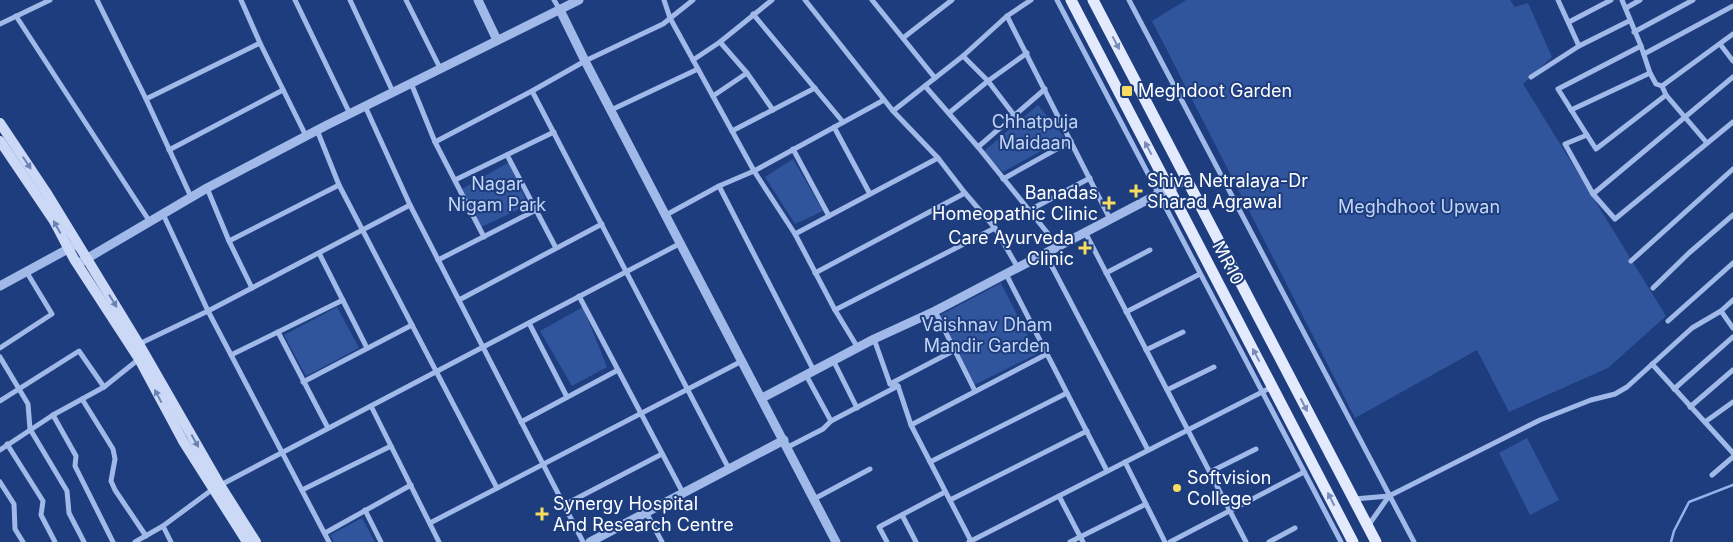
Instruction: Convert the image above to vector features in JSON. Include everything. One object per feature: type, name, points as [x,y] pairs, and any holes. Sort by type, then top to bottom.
[{"type":"main road","name":"MR10","points":[[1071,0],[1164,191],[1267,389],[1353,542]]},
{"type":"main road","name":"MR10","points":[[1093,0],[1376,542]]},
{"type":"main road","points":[[0,123],[48,195],[73,246],[139,359],[183,441],[256,542]]},
{"type":"main road","points":[[0,140],[73,246]]},
{"type":"main road","points":[[82,262],[139,344],[247,542]]},
{"type":"street","points":[[0,24],[50,0]]},
{"type":"street","points":[[97,0],[146,99],[191,197]]},
{"type":"street","points":[[241,0],[306,136]]},
{"type":"street","points":[[295,0],[350,114]]},
{"type":"street","points":[[350,0],[393,92]]},
{"type":"street","points":[[406,0],[440,68]]},
{"type":"street","points":[[478,0],[497,40]]},
{"type":"street","points":[[554,0],[836,542]]},
{"type":"street","points":[[82,262],[191,197],[317,130],[578,0]]},
{"type":"street","points":[[664,0],[670,18],[754,171],[795,234],[835,310],[858,348]]},
{"type":"street","points":[[435,142],[585,61],[663,24],[693,0]]},
{"type":"street","points":[[693,60],[720,42],[772,0]]},
{"type":"street","points":[[805,0],[893,111],[938,158],[964,193],[995,228],[1018,268]]},
{"type":"street","points":[[872,0],[935,78]]},
{"type":"street","points":[[903,38],[952,0]]},
{"type":"street","points":[[893,111],[963,56],[1007,16],[1031,0]]},
{"type":"street","points":[[1057,0],[1164,191],[1200,274],[1267,389],[1304,472],[1341,542]]},
{"type":"street","points":[[1129,0],[1414,542]]},
{"type":"street","points":[[1558,0],[1570,22],[1579,46]]},
{"type":"street","points":[[1570,22],[1612,0]]},
{"type":"street","points":[[1622,0],[1656,84],[1662,86],[1666,95],[1707,143]]},
{"type":"street","points":[[1626,8],[1640,0]]},
{"type":"street","points":[[1634,32],[1692,0]]},
{"type":"street","points":[[1644,54],[1733,6]]},
{"type":"street","points":[[753,14],[843,122]]},
{"type":"street","points":[[16,16],[150,222]]},
{"type":"street","points":[[1007,16],[1027,52],[1110,219]]},
{"type":"street","points":[[1531,77],[1579,46],[1630,21]]},
{"type":"street","points":[[1662,86],[1733,34]]},
{"type":"street","points":[[720,42],[773,110]]},
{"type":"street","points":[[146,99],[260,43]]},
{"type":"street","points":[[1720,44],[1733,60]]},
{"type":"street","points":[[1641,46],[1558,89],[1596,149],[1666,95]]},
{"type":"street","points":[[949,113],[1027,52]]},
{"type":"street","points":[[963,56],[988,81],[1014,115]]},
{"type":"street","points":[[611,110],[698,69]]},
{"type":"street","points":[[713,96],[746,73]]},
{"type":"street","points":[[1571,110],[1650,73]]},
{"type":"street","points":[[1593,194],[1733,77]]},
{"type":"street","points":[[411,83],[435,142],[484,237]]},
{"type":"street","points":[[925,86],[978,147],[1058,246]]},
{"type":"street","points":[[732,131],[815,88]]},
{"type":"street","points":[[978,147],[1045,89]]},
{"type":"street","points":[[169,150],[283,90]]},
{"type":"street","points":[[532,91],[729,469]]},
{"type":"street","points":[[666,215],[719,186],[754,171],[884,100]]},
{"type":"street","points":[[365,106],[410,206],[583,542]]},
{"type":"street","points":[[1586,134],[1565,144],[1593,194],[1615,220],[1733,122]]},
{"type":"street","points":[[834,127],[870,194]]},
{"type":"street","points":[[317,130],[340,185],[497,488]]},
{"type":"street","points":[[455,180],[554,132]]},
{"type":"street","points":[[1003,179],[1071,141]]},
{"type":"street","points":[[793,149],[829,216]]},
{"type":"street","points":[[507,155],[556,248]]},
{"type":"street","points":[[795,234],[938,158]]},
{"type":"street","points":[[1631,261],[1733,169]]},
{"type":"street","points":[[1028,211],[1090,178]]},
{"type":"street","points":[[762,398],[874,339],[935,311],[1187,179]]},
{"type":"street","points":[[229,241],[340,185]]},
{"type":"street","points":[[719,186],[810,373],[831,421]]},
{"type":"street","points":[[208,188],[229,241],[252,288]]},
{"type":"street","points":[[815,273],[964,193]]},
{"type":"street","points":[[139,344],[208,311],[410,206]]},
{"type":"street","points":[[438,260],[536,210]]},
{"type":"street","points":[[163,214],[208,311],[330,542]]},
{"type":"street","points":[[1653,288],[1733,214]]},
{"type":"street","points":[[459,300],[602,224]]},
{"type":"street","points":[[835,310],[995,228]]},
{"type":"street","points":[[1085,232],[1246,542]]},
{"type":"street","points":[[135,542],[162,526],[216,487],[680,243]]},
{"type":"street","points":[[1,282],[73,246]]},
{"type":"street","points":[[1106,273],[1150,250]]},
{"type":"street","points":[[319,253],[367,348]]},
{"type":"street","points":[[1045,253],[1148,450]]},
{"type":"street","points":[[1668,321],[1733,262]]},
{"type":"street","points":[[0,348],[52,314],[26,271]]},
{"type":"street","points":[[1006,274],[1107,471]]},
{"type":"street","points":[[1126,312],[1200,274]]},
{"type":"street","points":[[579,296],[683,493]]},
{"type":"street","points":[[231,355],[343,300]]},
{"type":"street","points":[[1353,499],[1389,496],[1540,420],[1591,400],[1615,394],[1627,387],[1692,328],[1721,311],[1733,300]]},
{"type":"street","points":[[935,311],[976,391]]},
{"type":"street","points":[[1721,311],[1733,328]]},
{"type":"street","points":[[528,323],[568,397]]},
{"type":"street","points":[[303,382],[412,325]]},
{"type":"street","points":[[278,332],[328,428]]},
{"type":"street","points":[[1146,350],[1183,332]]},
{"type":"street","points":[[1674,389],[1733,337]]},
{"type":"street","points":[[874,339],[890,384]]},
{"type":"street","points":[[890,384],[955,350]]},
{"type":"street","points":[[0,401],[79,351],[104,387]]},
{"type":"street","points":[[911,425],[1047,354]]},
{"type":"street","points":[[0,357],[28,404],[30,429],[67,491],[69,513],[84,542]]},
{"type":"street","points":[[0,450],[53,415],[104,387],[139,359]]},
{"type":"street","points":[[430,523],[742,360]]},
{"type":"street","points":[[834,360],[857,408]]},
{"type":"street","points":[[1652,364],[1690,407],[1731,446],[1733,453]]},
{"type":"street","points":[[1167,390],[1214,367]]},
{"type":"street","points":[[521,422],[618,370]]},
{"type":"street","points":[[1690,407],[1733,370]]},
{"type":"street","points":[[890,384],[898,386]]},
{"type":"street","points":[[898,386],[911,425],[970,542],[1267,389]]},
{"type":"street","points":[[590,542],[729,469],[786,443],[823,429],[831,421],[898,386]]},
{"type":"street","points":[[930,462],[1067,393]]},
{"type":"street","points":[[82,399],[112,449],[115,459],[111,481],[115,490],[146,536]]},
{"type":"street","points":[[1705,422],[1733,402]]},
{"type":"street","points":[[371,406],[439,542]]},
{"type":"street","points":[[53,415],[76,456],[75,466],[113,542]]},
{"type":"street","points":[[950,500],[1087,430]]},
{"type":"street","points":[[7,444],[43,501],[41,515],[55,542]]},
{"type":"street","points":[[302,490],[391,446]]},
{"type":"street","points":[[1210,472],[1256,449]]},
{"type":"street","points":[[564,505],[662,454]]},
{"type":"street","points":[[1712,474],[1733,457]]},
{"type":"street","points":[[1125,462],[1165,542]]},
{"type":"street","points":[[814,499],[870,469]]},
{"type":"street","points":[[1170,542],[1304,472]]},
{"type":"street","points":[[0,482],[14,504],[15,529],[23,542]]},
{"type":"street","points":[[324,533],[411,485]]},
{"type":"street","points":[[887,542],[879,526],[946,492]]},
{"type":"street","points":[[1059,496],[1081,539]]},
{"type":"street","points":[[1367,526],[1389,496]]},
{"type":"street","points":[[1070,542],[1081,539],[1146,504]]},
{"type":"street","points":[[365,510],[381,542]]},
{"type":"street","points":[[646,512],[662,542]]},
{"type":"street","points":[[902,515],[916,542]]},
{"type":"street","points":[[162,526],[171,542]]},
{"type":"street","points":[[1269,542],[1295,528]]},
{"type":"green space","name":"Meghdhoot Upwan","points":[[1186,0],[1510,0],[1515,7],[1528,3],[1552,57],[1523,84],[1666,316],[1608,368],[1509,412],[1477,350],[1355,418],[1152,21]]},
{"type":"green space","name":"Chhatpuja Maidaan","points":[[1038,105],[1065,138],[1003,172],[983,152]]},
{"type":"green space","points":[[793,159],[823,211],[795,224],[765,177]]},
{"type":"green space","name":"Nagar Nigam Park","points":[[509,162],[528,205],[481,227],[462,189]]},
{"type":"green space","name":"Vaishnav Dham Mandir Garden","points":[[1001,283],[1037,354],[972,386],[937,317]]},
{"type":"green space","points":[[337,307],[359,348],[306,376],[284,335]]},
{"type":"green space","points":[[583,307],[607,367],[572,386],[540,331]]},
{"type":"green space","points":[[1527,438],[1559,500],[1530,515],[1499,453]]},
{"type":"green space","points":[[362,518],[375,542],[334,542],[330,535]]},
{"type":"waterway","points":[[1671,542],[1674,531],[1689,502],[1733,485]]},
{"type":"place","name":"Meghdoot Garden","points":[[1127,91]]},
{"type":"place","name":"Shiva Netralaya-Dr Sharad Agrawal","points":[[1136,191]]},
{"type":"place","name":"Banadas Homeopathic Clinic","points":[[1109,203]]},
{"type":"place","name":"Care Ayurveda Clinic","points":[[1085,248]]},
{"type":"place","name":"Softvision College","points":[[1177,488]]},
{"type":"place","name":"Synergy Hospital And Research Centre","points":[[542,514]]}]
